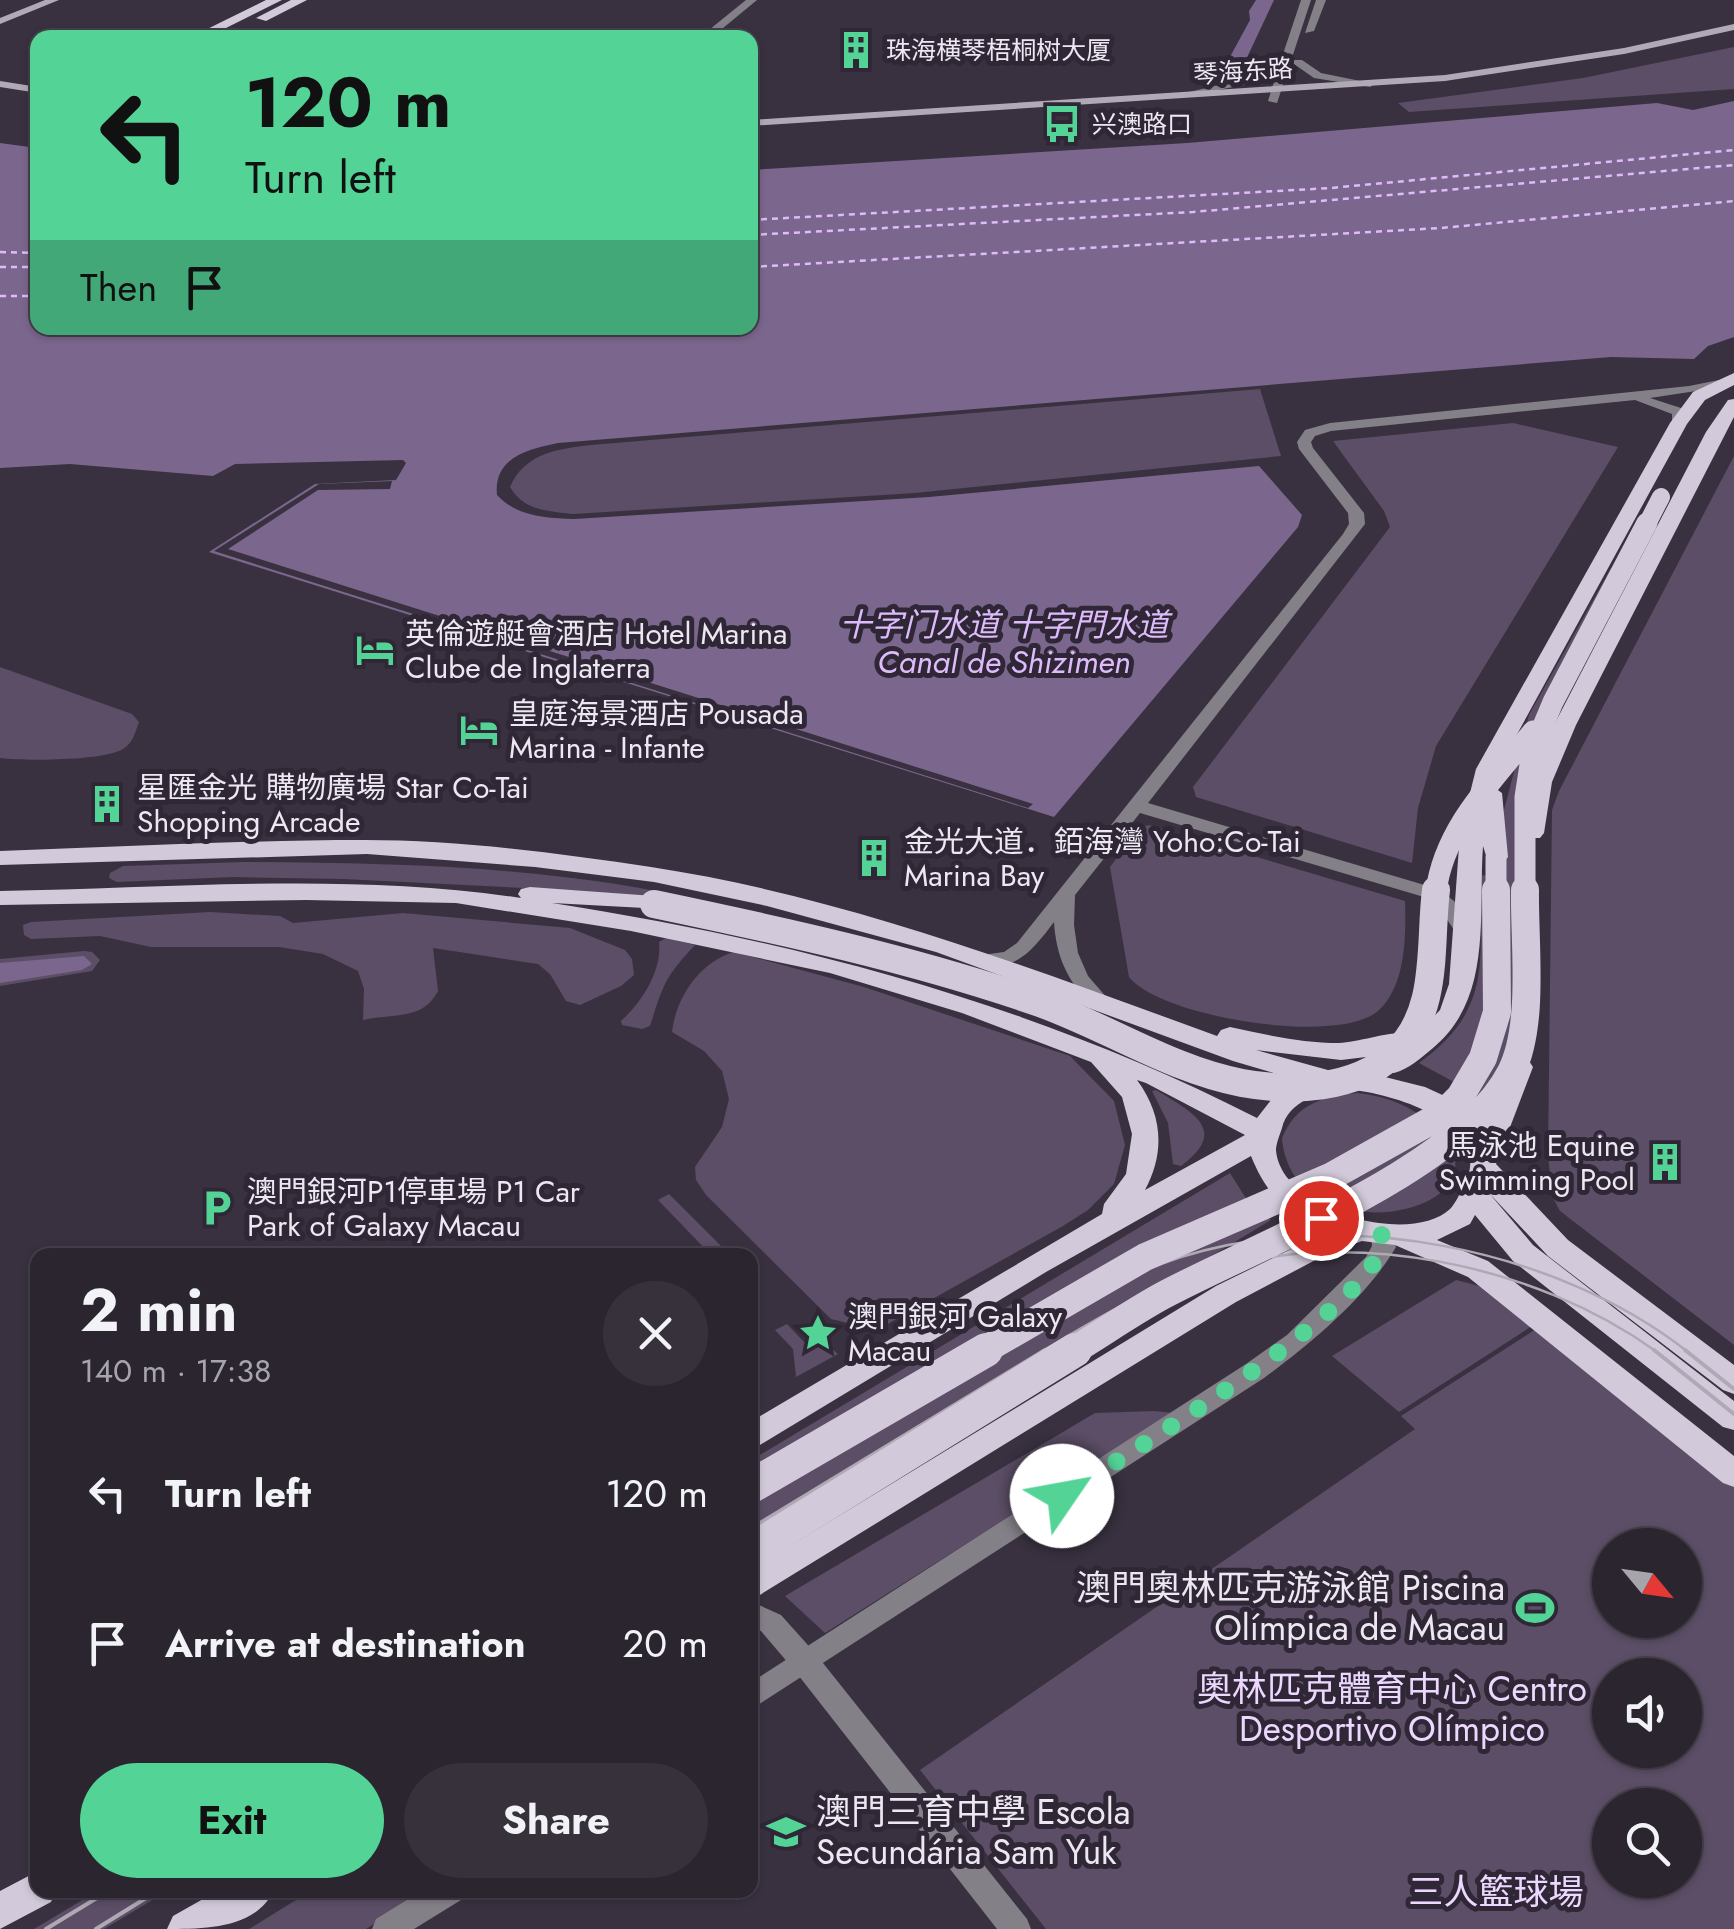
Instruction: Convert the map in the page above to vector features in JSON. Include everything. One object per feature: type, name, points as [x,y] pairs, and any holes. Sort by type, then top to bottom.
[{"type":"main road","points":[[0,22],[54,0]]},
{"type":"main road","points":[[212,30],[276,0]]},
{"type":"main road","points":[[239,30],[301,0]]},
{"type":"main road","name":"琴海东路","points":[[1290,95],[1537,66],[1734,27]]},
{"type":"main road","name":"琴海东路","points":[[758,131],[1290,95],[1423,90],[1548,74],[1734,38]]},
{"type":"main road","points":[[0,84],[30,89]]},
{"type":"main road","points":[[0,96],[30,100]]},
{"type":"main road","name":"琴海东路","points":[[758,123],[1173,98],[1275,96]]},
{"type":"main road","points":[[1369,1081],[1428,1040],[1455,1006],[1464,972],[1473,824],[1479,788],[1516,712],[1679,423],[1699,396],[1731,391]]},
{"type":"main road","points":[[758,1546],[1160,1297],[1430,1156],[1487,1110],[1513,1069],[1520,1049],[1525,994],[1525,797],[1532,752],[1552,702],[1662,497],[1710,414],[1731,391]]},
{"type":"main road","points":[[758,1583],[1226,1294],[1313,1248],[1380,1234],[1425,1233],[1448,1225],[1466,1212],[1526,1047],[1533,824],[1541,782],[1573,708],[1715,432],[1731,391]]},
{"type":"main road","points":[[10,898],[566,894],[654,904],[911,962],[1048,1006],[1212,1076],[1272,1087],[1335,1081],[1382,1062],[1400,1049],[1417,1027],[1430,988],[1442,862],[1470,810],[1552,702]]},
{"type":"main road","points":[[758,1482],[1145,1257],[1332,1176],[1401,1141],[1443,1114],[1460,1097],[1483,1058],[1496,1012],[1496,857],[1491,796],[1498,760],[1516,712]]},
{"type":"main road","points":[[0,858],[367,848],[535,860],[654,875],[769,898],[884,928],[988,960],[1183,1033],[1334,1081],[1369,1081],[1404,1088],[1450,1112],[1471,1134],[1480,1174],[1522,1253],[1734,1418]]},
{"type":"main road","points":[[118,855],[98,864],[95,879],[118,897]]},
{"type":"main road","points":[[0,858],[22,865],[31,879],[10,898]]},
{"type":"main road","points":[[456,896],[630,923],[833,966],[972,1007],[1155,1077],[1264,1135]]},
{"type":"main road","points":[[1138,1015],[1277,1046],[1340,1054],[1368,1052],[1412,1038],[1430,1026],[1464,972]]},
{"type":"main road","points":[[1155,1077],[1188,1078],[1202,1066],[1202,1048],[1183,1033]]},
{"type":"main road","points":[[1080,1239],[1130,1195],[1148,1153],[1147,1133],[1130,1091],[1114,1068],[1088,1049]]},
{"type":"main road","points":[[1334,1081],[1287,1099],[1269,1120],[1264,1135],[1268,1166],[1288,1195],[1321,1218],[1380,1234],[1478,1270],[1734,1474]]},
{"type":"main road","points":[[758,1433],[1080,1239],[1264,1135]]},
{"type":"main road","points":[[1480,1174],[1558,1248],[1734,1382]]},
{"type":"main road","points":[[0,1912],[30,1894]]},
{"type":"main road","points":[[178,1929],[211,1898]]},
{"type":"main road","points":[[186,1929],[241,1898]]},
{"type":"street","points":[[714,30],[752,0]]},
{"type":"street","points":[[1290,95],[1292,59],[1306,0]]},
{"type":"street","points":[[1275,96],[1321,0]]},
{"type":"street","points":[[1292,59],[1318,76],[1372,84]]},
{"type":"street","points":[[1173,98],[1253,80],[1292,59]]},
{"type":"street","points":[[988,960],[1004,960],[1018,953],[1357,524],[1356,512],[1306,450],[1304,442],[1310,433],[1620,397],[1731,391]]},
{"type":"street","points":[[1620,397],[1672,407],[1679,412],[1679,423]]},
{"type":"street","points":[[1137,806],[1420,889],[1448,905],[1467,935]]},
{"type":"street","points":[[1066,894],[1062,918],[1070,958],[1087,990],[1098,1000]]},
{"type":"street","points":[[758,1693],[1295,1342],[1374,1263],[1384,1248],[1380,1234]]},
{"type":"street","points":[[758,1617],[771,1624],[806,1662],[1016,1929]]},
{"type":"street","points":[[387,1929],[437,1898]]},
{"type":"green space","points":[[1734,47],[1734,89],[1409,112],[1398,103],[1583,78]]},
{"type":"green space","points":[[1260,389],[1281,456],[915,493],[573,514],[529,505],[510,487],[533,460],[578,447]]},
{"type":"green space","points":[[1513,423],[1618,447],[1436,746],[1418,808],[1412,863],[1196,797],[1193,787],[1390,527],[1384,511],[1333,441]]},
{"type":"green space","points":[[1734,456],[1734,1345],[1560,1211],[1553,1198],[1548,1157],[1552,810]]},
{"type":"green space","points":[[1611,568],[1630,573],[1529,773],[1520,964],[1510,1043],[1485,1099],[1419,1063],[1443,1043],[1471,1001],[1480,957],[1480,875],[1503,877],[1504,810],[1529,715]]},
{"type":"green space","points":[[0,667],[132,714],[139,722],[133,737],[123,749],[99,756],[0,758]]},
{"type":"green space","points":[[1149,825],[1405,901],[1402,960],[1387,1001],[1378,1011],[1357,1021],[1289,1026],[1211,1015],[1147,991],[1129,977],[1110,867],[1139,828]]},
{"type":"green space","points":[[243,862],[482,869],[661,892],[783,923],[972,987],[586,891],[343,879],[233,877],[117,882],[109,878],[110,873],[123,866]]},
{"type":"green space","points":[[210,912],[280,916],[293,923],[403,913],[570,928],[625,950],[632,959],[634,975],[621,986],[580,1005],[566,1001],[550,974],[538,964],[433,948],[438,991],[432,1001],[415,1012],[363,1020],[364,989],[358,971],[323,954],[279,947],[151,947],[100,936],[31,939],[24,935],[23,925]]},
{"type":"green space","points":[[666,938],[695,945],[666,982],[650,1026],[642,1029],[622,1025],[621,1021],[649,984],[659,942]]},
{"type":"green space","points":[[92,952],[100,960],[92,971],[0,986],[0,959]]},
{"type":"green space","points":[[734,952],[864,987],[1070,1056],[1114,1101],[1125,1145],[1114,1184],[1088,1210],[1063,1226],[877,1330],[831,1319],[706,1195],[696,1180],[695,1167],[722,1127],[729,1099],[722,1071],[704,1051],[672,1032],[674,1019],[684,994],[700,972]]},
{"type":"green space","points":[[1152,1091],[1193,1114],[1204,1132],[1203,1142],[1181,1166],[1173,1164],[1168,1123]]},
{"type":"green space","points":[[1357,1093],[1402,1105],[1439,1132],[1455,1161],[1449,1184],[1426,1202],[1394,1211],[1357,1211],[1322,1200],[1295,1176],[1282,1138],[1288,1126],[1312,1104]]},
{"type":"green space","points":[[1230,1173],[1252,1208],[1271,1220],[758,1530],[758,1456]]},
{"type":"green space","points":[[669,1194],[723,1248],[704,1248],[658,1200]]},
{"type":"green space","points":[[1456,1280],[1487,1288],[1532,1326],[1399,1412],[1332,1356]]},
{"type":"green space","points":[[787,1324],[805,1343],[838,1354],[796,1377],[793,1349],[775,1330]]},
{"type":"green space","name":"奧林匹克體育中心 Centro Desportivo Olímpico","points":[[1539,1327],[1734,1483],[1734,1929],[1046,1929],[920,1770],[1415,1429],[1401,1416]]},
{"type":"green space","points":[[1095,1413],[1173,1413],[825,1633],[785,1596]]},
{"type":"green space","points":[[86,1898],[156,1898],[104,1929],[34,1929]]},
{"type":"green space","points":[[299,1898],[415,1898],[366,1929],[249,1929]]},
{"type":"water","points":[[1256,0],[1274,0],[1243,66],[1224,68],[1250,20],[1249,11]]},
{"type":"water","name":"十字门水道 十字門水道 Canal de Shizimen","points":[[1734,101],[1734,337],[1708,346],[1694,359],[1611,357],[558,443],[515,457],[501,472],[497,495],[514,508],[533,515],[574,519],[929,497],[1259,466],[1302,515],[1298,527],[1054,817],[209,552],[315,484],[396,480],[406,463],[403,460],[235,464],[213,476],[70,464],[0,468],[0,143],[30,147],[30,335],[758,335],[758,170],[1187,143],[1657,103],[1693,110]]},
{"type":"water","points":[[84,956],[92,964],[82,970],[0,983],[0,963]]},
{"type":"pier","points":[[392,481],[390,489],[318,490],[228,549],[1033,804],[1028,808],[214,551],[319,484]]},
{"type":"ferry route","points":[[758,220],[1331,188],[1734,150]]},
{"type":"ferry route","points":[[758,235],[1193,212],[1734,165]]},
{"type":"ferry route","points":[[758,267],[1441,228],[1734,201]]},
{"type":"ferry route","points":[[0,252],[30,253]]},
{"type":"ferry route","points":[[0,267],[30,267]]},
{"type":"ferry route","points":[[0,296],[30,296]]},
{"type":"tram line","points":[[999,1352],[1087,1299],[1181,1257],[1244,1242],[1310,1236],[1378,1237],[1446,1246],[1512,1263],[1576,1286],[1635,1316],[1688,1352]]},
{"type":"tram line","points":[[1041,1352],[1120,1306],[1183,1278],[1261,1258],[1320,1253],[1380,1254],[1440,1262],[1498,1276],[1555,1296],[1608,1321],[1655,1350]]},
{"type":"tram line","points":[[758,1498],[1003,1350]]},
{"type":"tram line","points":[[758,1524],[1045,1350]]},
{"type":"tram line","points":[[1655,1350],[1734,1414]]},
{"type":"tram line","points":[[1685,1350],[1734,1389]]},
{"type":"tram line","points":[[46,1929],[97,1898]]},
{"type":"tram line","points":[[96,1929],[146,1898]]},
{"type":"place","name":"珠海横琴梧桐树大厦","points":[[856,50]]},
{"type":"place","name":"兴澳路口","points":[[1062,124]]},
{"type":"place","name":"英倫遊艇會酒店 Hotel Marina Clube de Inglaterra","points":[[375,650]]},
{"type":"place","name":"皇庭海景酒店 Pousada Marina - Infante","points":[[479,730]]},
{"type":"place","name":"星匯金光 購物廣場 Star Co-Tai Shopping Arcade","points":[[107,804]]},
{"type":"place","name":"金光大道．銆海灣 Yoho:Co-Tai Marina Bay","points":[[874,858]]},
{"type":"place","name":"馬泳池 Equine Swimming Pool","points":[[1665,1162]]},
{"type":"place","name":"澳門銀河P1停車場 P1 Car Park of Galaxy Macau","points":[[217,1208]]},
{"type":"place","name":"澳門銀河 Galaxy Macau","points":[[818,1333]]},
{"type":"place","name":"澳門奧林匹克游泳館 Piscina Olímpica de Macau","points":[[1535,1608]]},
{"type":"place","name":"澳門三育中學 Escola Secundária Sam Yuk","points":[[786,1832]]},
{"type":"route","points":[[1062,1496],[1255,1371],[1295,1342],[1344,1296],[1381,1253],[1382,1235],[1321,1218]]},
{"type":"park label","name":"三人籃球場","points":[[1496,1892]]}]
